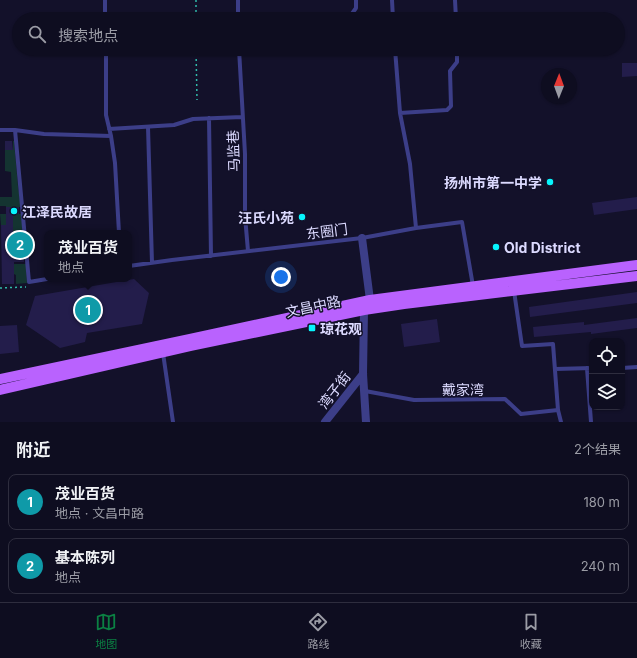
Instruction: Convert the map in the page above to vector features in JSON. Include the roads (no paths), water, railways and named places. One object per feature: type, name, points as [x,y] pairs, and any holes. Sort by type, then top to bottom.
[{"type":"main road","name":"文昌中路","points":[[0,379],[370,300],[637,265]]},
{"type":"main road","name":"文昌中路","points":[[0,390],[163,352],[364,310],[637,276]]},
{"type":"street","points":[[362,238],[370,300],[364,310],[363,374],[366,422]]},
{"type":"street","name":"湾子街","points":[[325,422],[363,374]]},
{"type":"lane","points":[[105,0],[106,12]]},
{"type":"lane","points":[[238,0],[238,12]]},
{"type":"lane","points":[[354,12],[356,8],[356,0]]},
{"type":"lane","points":[[392,0],[393,12]]},
{"type":"lane","points":[[455,0],[456,12]]},
{"type":"lane","points":[[106,56],[106,115],[111,136],[114,163],[118,230]]},
{"type":"lane","name":"马监巷","points":[[239,56],[245,154],[245,216],[248,251]]},
{"type":"lane","points":[[396,56],[400,113],[410,164],[416,228]]},
{"type":"lane","points":[[400,113],[447,110],[450,106],[450,71],[457,62],[457,56]]},
{"type":"lane","points":[[109,129],[174,125],[193,119],[242,117]]},
{"type":"lane","points":[[209,118],[211,256]]},
{"type":"lane","points":[[148,127],[152,263]]},
{"type":"lane","points":[[0,130],[15,130],[44,134],[111,136]]},
{"type":"lane","points":[[15,130],[29,282],[44,280]]},
{"type":"lane","name":"东圈门","points":[[132,266],[362,238],[416,228],[462,222],[473,286]]},
{"type":"lane","points":[[514,291],[522,346],[553,344],[558,410],[561,422]]},
{"type":"lane","points":[[163,352],[173,422]]},
{"type":"lane","points":[[625,368],[637,367]]},
{"type":"lane","points":[[555,369],[589,368]]},
{"type":"lane","points":[[590,374],[591,422]]},
{"type":"lane","name":"戴家湾","points":[[364,390],[414,400],[505,400],[521,414],[558,410]]},
{"type":"place","name":"扬州市第一中学","points":[[550,182]]},
{"type":"place","name":"江泽民故居","points":[[14,211]]},
{"type":"place","name":"汪氏小苑","points":[[302,217]]},
{"type":"place","name":"基本陈列","points":[[20,245]]},
{"type":"place","name":"Old District","points":[[496,247]]},
{"type":"place","name":"茂业百货","points":[[88,310]]},
{"type":"place","name":"琼花观","points":[[312,328]]}]
